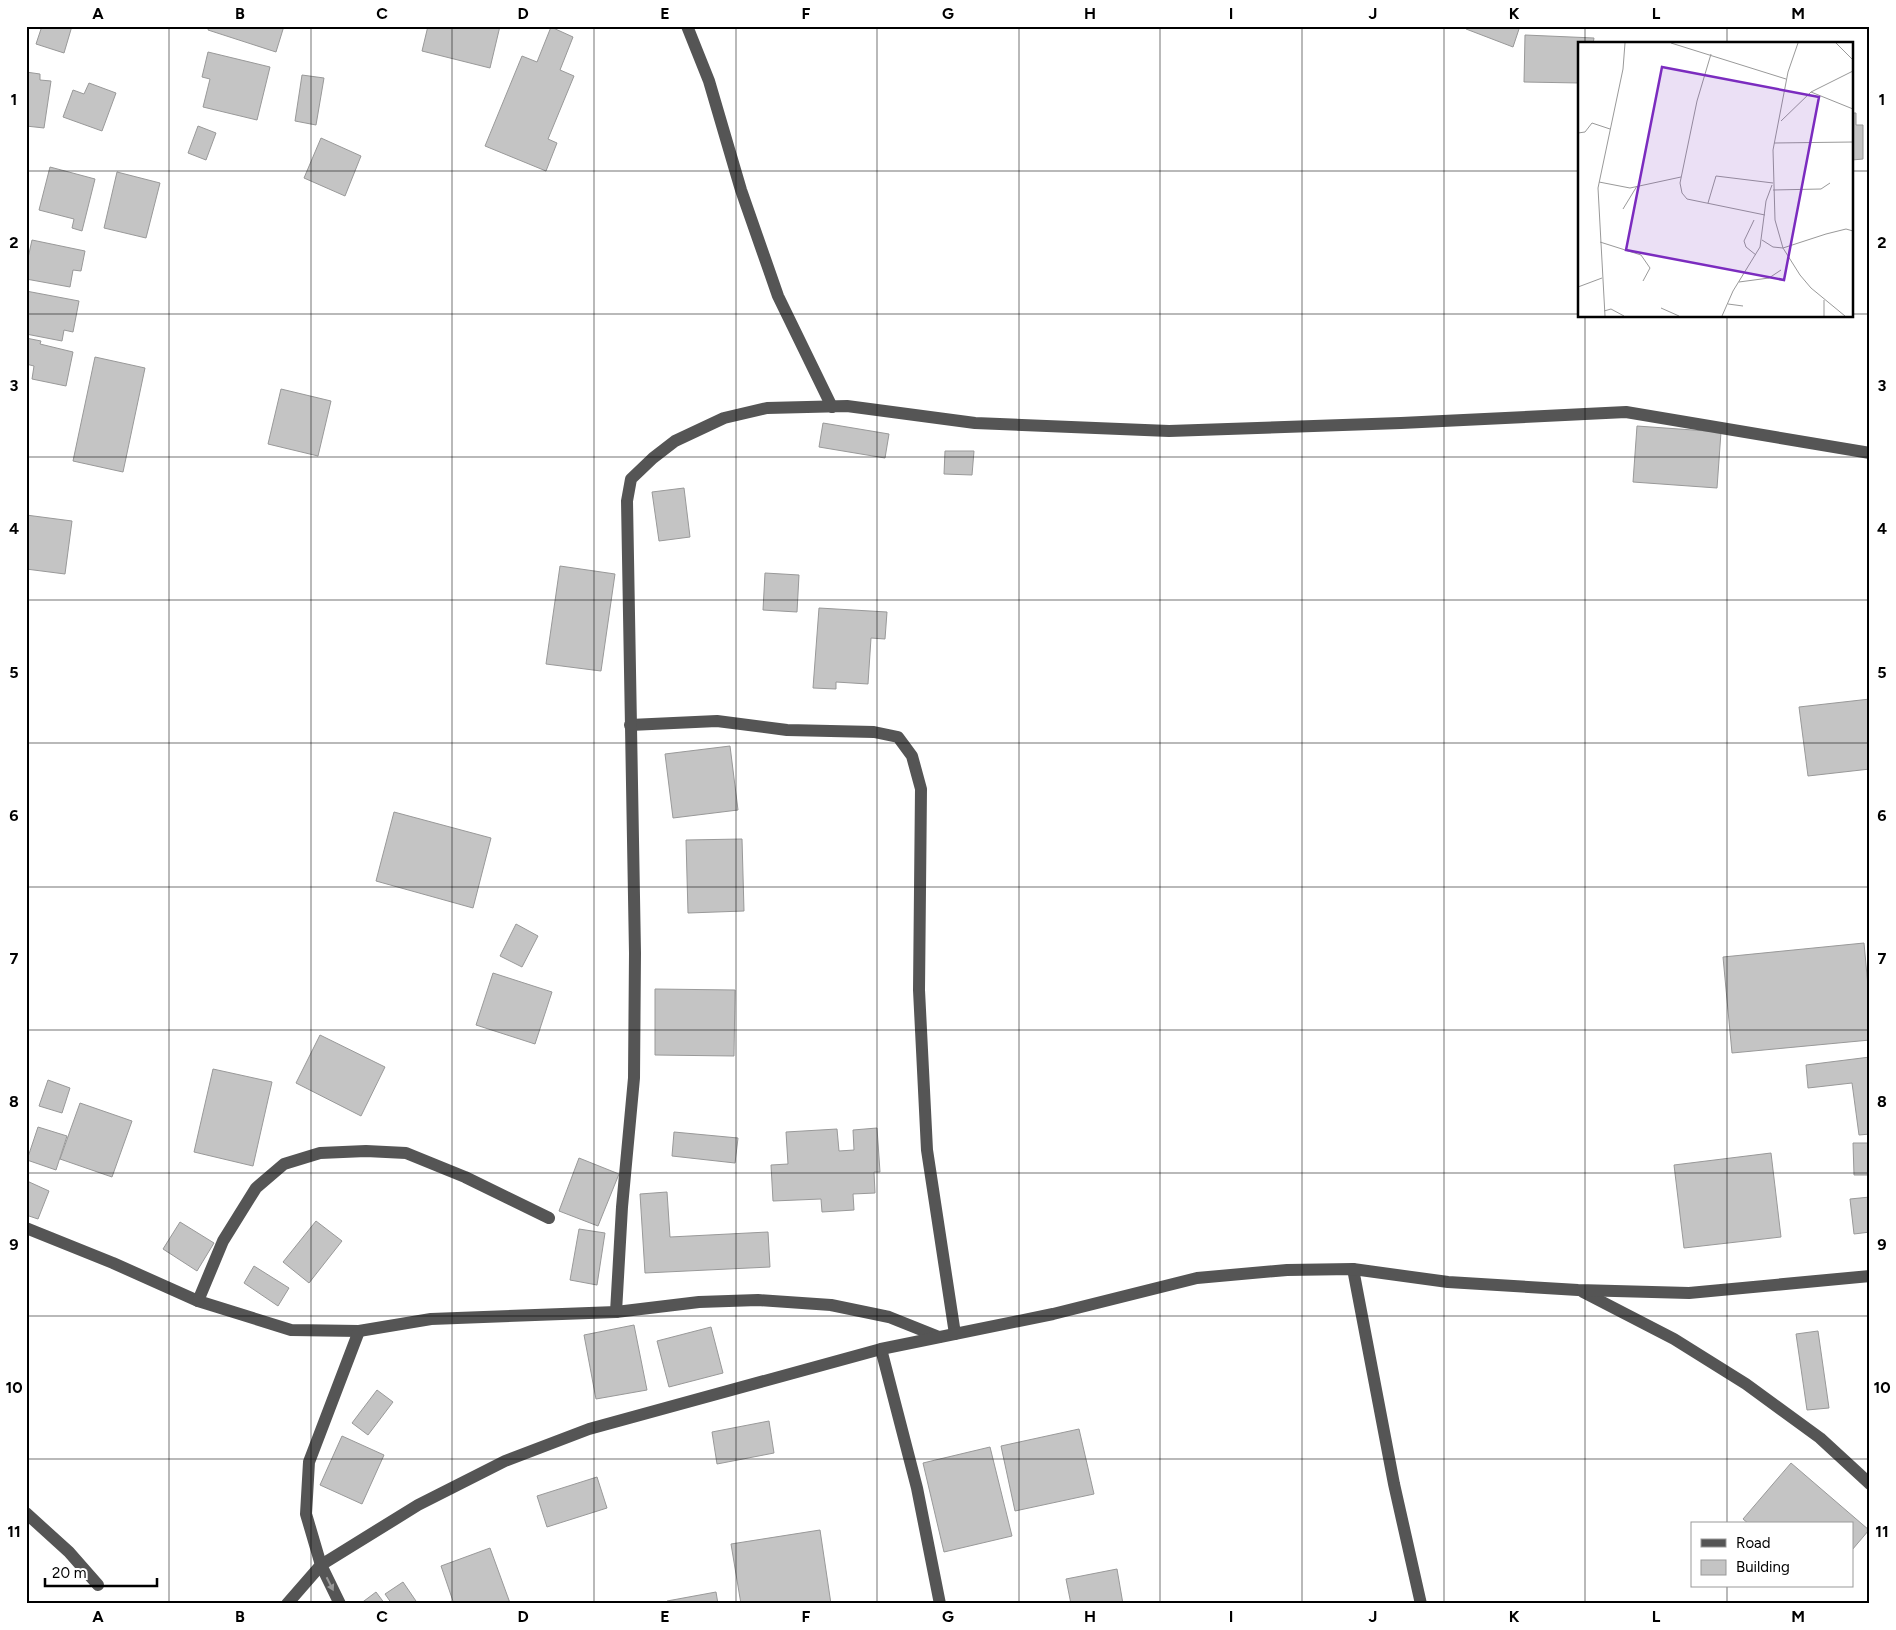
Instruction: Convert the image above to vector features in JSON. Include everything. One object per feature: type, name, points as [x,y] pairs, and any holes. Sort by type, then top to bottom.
[{"type":"street","points":[[687,26],[709,81],[741,190],[778,296],[832,407]]},
{"type":"street","points":[[616,1312],[622,1207],[634,1078],[635,953],[627,501],[631,480],[653,458],[675,441],[724,418],[767,408],[848,406],[975,423],[1170,431],[1401,423],[1626,412],[1870,453]]},
{"type":"street","points":[[630,725],[716,721],[787,730],[874,732],[898,737],[912,756],[921,789],[919,990],[927,1150],[955,1334]]},
{"type":"street","points":[[198,1301],[223,1241],[256,1188],[284,1164],[320,1153],[366,1151],[406,1153],[465,1177],[549,1218]]},
{"type":"street","points":[[26,1228],[113,1263],[198,1301],[291,1330],[359,1331],[431,1319],[616,1312],[699,1302],[758,1300],[831,1305],[889,1317],[939,1337]]},
{"type":"street","points":[[1353,1269],[1394,1484],[1421,1604]]},
{"type":"street","points":[[287,1604],[321,1565],[418,1505],[505,1461],[589,1429],[881,1349],[1053,1314],[1197,1278],[1287,1270],[1353,1269],[1448,1282],[1578,1290],[1689,1293],[1870,1276]]},
{"type":"street","points":[[1578,1290],[1674,1339],[1746,1384],[1820,1438],[1870,1484]]},
{"type":"street","points":[[340,1604],[321,1565],[306,1514],[309,1462],[359,1331]]},
{"type":"street","points":[[881,1349],[917,1488],[940,1604]]},
{"type":"street","points":[[26,1512],[69,1552],[98,1585]]},
{"type":"building","points":[[42,26],[72,26],[64,53],[36,44]]},
{"type":"building","points":[[209,26],[284,26],[276,52],[208,30]]},
{"type":"building","points":[[428,26],[500,26],[490,68],[422,51]]},
{"type":"building","points":[[1467,26],[1520,26],[1513,47],[1466,29]]},
{"type":"building","points":[[551,27],[573,37],[560,70],[574,76],[548,139],[557,143],[546,171],[485,146],[522,56],[537,62]]},
{"type":"building","points":[[1525,35],[1594,38],[1593,42],[1578,42],[1578,83],[1524,82]]},
{"type":"building","points":[[208,52],[270,67],[257,120],[203,107],[210,79],[202,77]]},
{"type":"building","points":[[26,72],[40,74],[40,80],[51,81],[44,128],[26,126]]},
{"type":"building","points":[[302,75],[324,78],[316,125],[295,121]]},
{"type":"building","points":[[89,83],[116,93],[102,131],[63,117],[73,90],[84,94]]},
{"type":"building","points":[[1854,113],[1856,113],[1856,125],[1863,125],[1863,159],[1854,160]]},
{"type":"building","points":[[198,126],[216,133],[206,160],[188,153]]},
{"type":"building","points":[[321,138],[361,156],[345,196],[304,178]]},
{"type":"building","points":[[50,167],[95,179],[82,231],[72,228],[74,219],[39,210]]},
{"type":"building","points":[[117,172],[160,183],[146,238],[104,228]]},
{"type":"building","points":[[32,240],[85,251],[81,271],[73,270],[70,287],[26,279],[26,267]]},
{"type":"building","points":[[26,291],[79,301],[73,332],[64,330],[62,341],[26,334]]},
{"type":"building","points":[[26,338],[41,341],[40,344],[73,352],[66,386],[32,379],[34,366],[26,364]]},
{"type":"building","points":[[95,357],[145,368],[123,472],[73,461]]},
{"type":"building","points":[[281,389],[331,401],[318,456],[268,444]]},
{"type":"building","points":[[823,423],[889,434],[885,458],[819,447]]},
{"type":"building","points":[[1637,426],[1721,432],[1717,488],[1633,482]]},
{"type":"building","points":[[945,451],[974,451],[972,475],[944,474]]},
{"type":"building","points":[[684,488],[690,537],[659,541],[652,492]]},
{"type":"building","points":[[26,515],[72,521],[65,574],[26,569]]},
{"type":"building","points":[[560,566],[615,574],[601,671],[546,664]]},
{"type":"building","points":[[765,573],[799,575],[797,612],[763,610]]},
{"type":"building","points":[[819,608],[887,612],[885,639],[871,638],[868,684],[836,682],[836,689],[813,688]]},
{"type":"building","points":[[1870,699],[1870,769],[1808,776],[1799,707]]},
{"type":"building","points":[[730,746],[738,810],[673,818],[665,754]]},
{"type":"building","points":[[394,812],[491,838],[473,908],[376,881]]},
{"type":"building","points":[[742,839],[744,911],[688,913],[686,840]]},
{"type":"building","points":[[516,924],[538,936],[522,967],[500,956]]},
{"type":"building","points":[[1864,943],[1870,1008],[1870,1040],[1732,1053],[1723,957]]},
{"type":"building","points":[[493,973],[552,992],[535,1044],[476,1025]]},
{"type":"building","points":[[655,989],[735,990],[734,1056],[655,1055]]},
{"type":"building","points":[[320,1035],[385,1067],[361,1116],[296,1083]]},
{"type":"building","points":[[1870,1057],[1870,1134],[1859,1135],[1852,1083],[1808,1088],[1806,1065]]},
{"type":"building","points":[[213,1069],[272,1082],[253,1166],[194,1152]]},
{"type":"building","points":[[48,1080],[70,1088],[62,1113],[39,1106]]},
{"type":"building","points":[[80,1103],[132,1121],[112,1177],[60,1159]]},
{"type":"building","points":[[38,1127],[67,1136],[56,1170],[27,1160]]},
{"type":"building","points":[[877,1128],[880,1172],[874,1172],[875,1193],[853,1194],[854,1210],[822,1212],[821,1199],[773,1201],[771,1165],[788,1164],[786,1132],[837,1129],[839,1151],[854,1150],[853,1130]]},
{"type":"building","points":[[674,1132],[738,1138],[735,1163],[672,1156]]},
{"type":"building","points":[[1853,1143],[1870,1143],[1870,1175],[1854,1175]]},
{"type":"building","points":[[1771,1153],[1781,1237],[1684,1248],[1674,1165]]},
{"type":"building","points":[[579,1158],[619,1174],[598,1226],[559,1211]]},
{"type":"building","points":[[27,1181],[49,1191],[38,1219],[26,1215]]},
{"type":"building","points":[[667,1192],[670,1237],[768,1232],[770,1267],[645,1273],[640,1194]]},
{"type":"building","points":[[1870,1197],[1870,1232],[1854,1234],[1850,1199]]},
{"type":"building","points":[[316,1221],[342,1241],[309,1283],[283,1262]]},
{"type":"building","points":[[180,1222],[214,1243],[197,1271],[163,1249]]},
{"type":"building","points":[[579,1229],[605,1233],[597,1285],[570,1280]]},
{"type":"building","points":[[254,1266],[289,1288],[278,1306],[244,1283]]},
{"type":"building","points":[[634,1325],[647,1390],[596,1399],[584,1335]]},
{"type":"building","points":[[711,1327],[723,1373],[669,1387],[657,1341]]},
{"type":"building","points":[[1818,1331],[1829,1408],[1807,1410],[1796,1334]]},
{"type":"building","points":[[377,1390],[393,1402],[368,1435],[352,1423]]},
{"type":"building","points":[[769,1421],[774,1453],[717,1464],[712,1432]]},
{"type":"building","points":[[1079,1429],[1094,1494],[1015,1511],[1001,1446]]},
{"type":"building","points":[[342,1436],[384,1455],[362,1504],[320,1485]]},
{"type":"building","points":[[990,1447],[1012,1536],[944,1552],[923,1463]]},
{"type":"building","points":[[1791,1463],[1869,1530],[1854,1548],[1854,1522],[1747,1522],[1743,1519]]},
{"type":"building","points":[[597,1477],[607,1508],[547,1527],[537,1496]]},
{"type":"building","points":[[820,1530],[831,1604],[741,1604],[731,1544]]},
{"type":"building","points":[[490,1548],[510,1603],[454,1604],[441,1566]]},
{"type":"building","points":[[1117,1569],[1123,1604],[1071,1604],[1066,1579]]},
{"type":"building","points":[[403,1582],[418,1604],[392,1604],[385,1594]]},
{"type":"building","points":[[376,1592],[385,1604],[360,1604]]},
{"type":"building","points":[[716,1592],[718,1604],[668,1604],[667,1601]]}]
